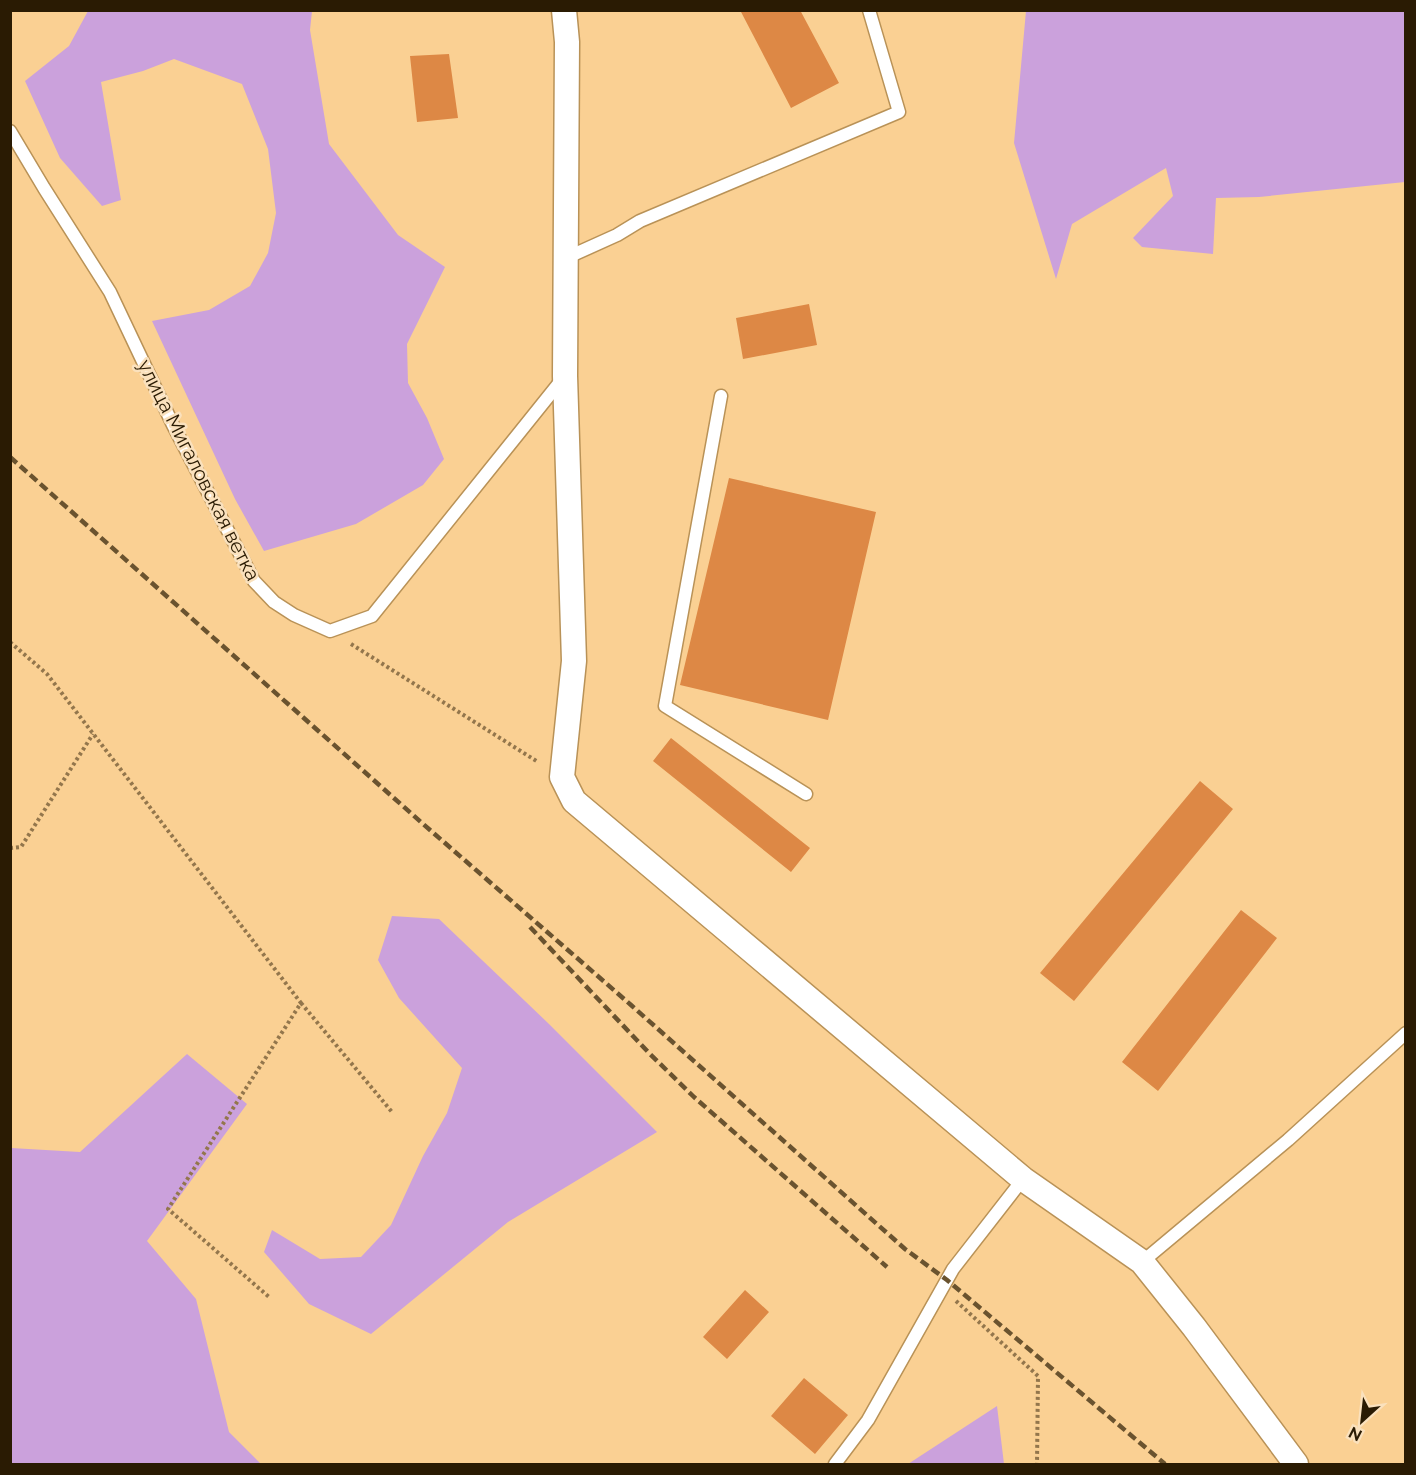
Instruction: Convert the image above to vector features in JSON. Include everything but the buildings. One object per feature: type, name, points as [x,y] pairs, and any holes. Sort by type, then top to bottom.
[{"type":"street","points":[[564,10],[567,42],[565,376],[574,661],[562,777],[574,801],[1023,1179],[1142,1262],[1194,1327],[1296,1464]]},
{"type":"lane","points":[[566,258],[640,221],[899,112],[868,10]]},
{"type":"lane","name":"улица Мигаловская ветка","points":[[10,131],[110,292],[173,425],[254,581],[274,602],[294,615],[330,631]]},
{"type":"lane","points":[[330,631],[372,616],[565,376]]},
{"type":"lane","points":[[721,396],[665,705],[806,794]]},
{"type":"lane","points":[[1142,1262],[1288,1140],[1406,1033]]},
{"type":"lane","points":[[834,1464],[868,1420],[953,1269],[1023,1179]]},
{"type":"path","points":[[330,631],[562,777]]},
{"type":"path","points":[[10,642],[47,674],[301,1003],[392,1112]]},
{"type":"path","points":[[10,848],[21,847],[93,734]]},
{"type":"path","points":[[269,1297],[168,1209],[301,1003]]},
{"type":"path","points":[[942,1289],[1038,1376],[1037,1464]]},
{"type":"shaded area","points":[[88,11],[312,11],[310,30],[329,144],[398,235],[445,267],[407,344],[408,383],[427,418],[444,459],[423,485],[356,524],[264,551],[235,499],[152,321],[209,310],[250,286],[268,253],[276,213],[268,149],[242,84],[174,59],[143,71],[101,82],[121,200],[102,206],[60,158],[25,81],[69,46]]},
{"type":"shaded area","points":[[1026,11],[1405,11],[1405,182],[1259,197],[1216,198],[1213,254],[1142,247],[1133,238],[1173,196],[1166,168],[1072,224],[1056,279],[1014,143]]},
{"type":"shaded area","points":[[392,916],[439,919],[657,1132],[508,1222],[371,1334],[309,1304],[264,1252],[272,1230],[320,1259],[361,1257],[391,1225],[423,1156],[447,1113],[462,1068],[399,998],[378,960]]},
{"type":"shaded area","points":[[187,1054],[247,1104],[147,1241],[196,1299],[229,1432],[261,1464],[11,1464],[11,1148],[80,1152]]},
{"type":"shaded area","points":[[997,1406],[1004,1464],[908,1464]]},
{"type":"railway","points":[[10,457],[905,1249],[947,1280],[1165,1464]]},
{"type":"railway","points":[[530,927],[649,1053],[694,1097],[887,1267]]}]
